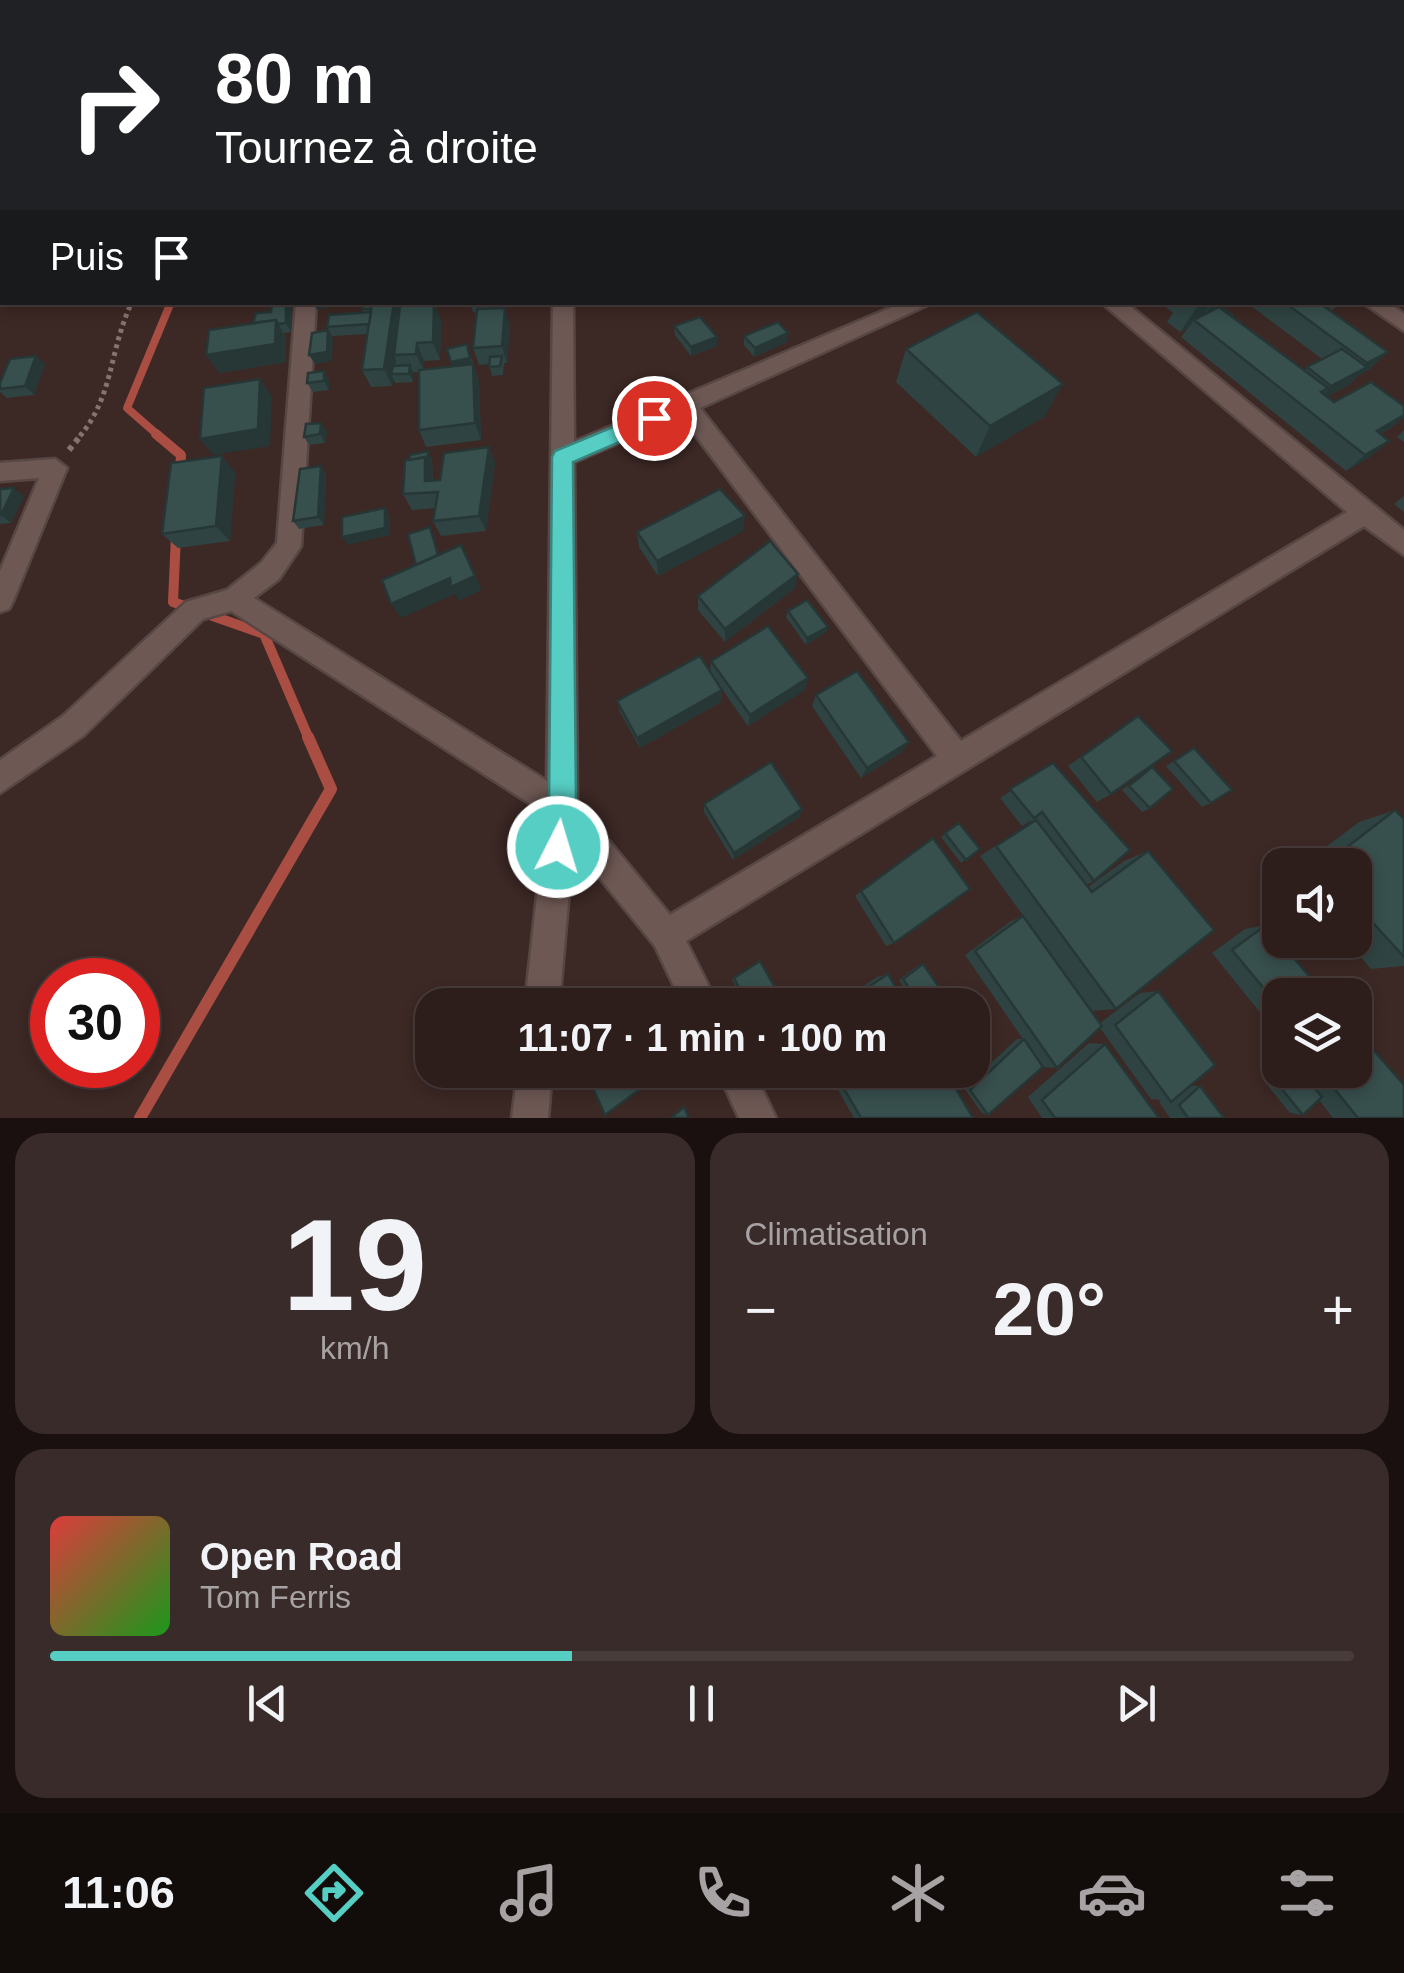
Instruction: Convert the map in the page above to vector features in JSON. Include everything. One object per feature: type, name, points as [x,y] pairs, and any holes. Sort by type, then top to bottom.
[{"type":"street","points":[[0,778],[74,726],[195,610],[234,599],[270,572],[289,546],[306,305]]},
{"type":"street","points":[[544,988],[562,807],[563,305]]},
{"type":"street","points":[[563,457],[917,305]]},
{"type":"street","points":[[1116,305],[1404,544]]},
{"type":"street","points":[[1376,305],[1404,324]]},
{"type":"street","points":[[685,405],[956,760]]},
{"type":"street","points":[[0,472],[55,468],[0,601]]},
{"type":"street","points":[[666,936],[1366,513]]},
{"type":"street","points":[[234,599],[562,807],[666,936],[692,988]]},
{"type":"street","points":[[530,1118],[533,1088]]},
{"type":"street","points":[[743,1088],[758,1118]]},
{"type":"path","points":[[55,468],[100,412],[119,330],[131,305]]},
{"type":"building","points":[[272,305],[286,305],[286,323],[253,323],[256,313],[271,312]]},
{"type":"building","points":[[372,305],[394,305],[384,369],[362,370]]},
{"type":"building","points":[[434,305],[433,342],[417,343],[416,354],[394,355],[400,306]]},
{"type":"building","points":[[1288,305],[1322,305],[1388,352],[1367,363]]},
{"type":"building","points":[[1219,307],[1328,388],[1321,392],[1334,402],[1371,382],[1404,406],[1404,415],[1377,431],[1389,441],[1365,455],[1194,320]]},
{"type":"building","points":[[505,308],[502,346],[473,348],[477,309]]},
{"type":"building","points":[[371,312],[369,324],[327,327],[329,315]]},
{"type":"building","points":[[977,312],[1063,384],[990,426],[906,349]]},
{"type":"building","points":[[700,317],[717,337],[691,347],[674,326]]},
{"type":"building","points":[[276,320],[275,344],[206,355],[209,330]]},
{"type":"building","points":[[778,322],[788,333],[755,348],[744,336]]},
{"type":"building","points":[[328,330],[327,352],[309,355],[312,333]]},
{"type":"building","points":[[467,344],[470,358],[451,362],[447,349]]},
{"type":"building","points":[[1342,349],[1367,367],[1331,386],[1307,367]]},
{"type":"building","points":[[36,356],[25,386],[0,389],[10,359]]},
{"type":"building","points":[[502,356],[500,366],[489,367],[490,357]]},
{"type":"building","points":[[473,364],[475,423],[419,430],[419,370]]},
{"type":"building","points":[[410,365],[409,374],[391,374],[393,366]]},
{"type":"building","points":[[324,371],[324,381],[307,383],[308,373]]},
{"type":"building","points":[[260,379],[258,429],[200,439],[204,388]]},
{"type":"building","points":[[321,423],[320,434],[304,437],[306,424]]},
{"type":"building","points":[[489,447],[479,516],[433,521],[438,492],[403,494],[405,460],[425,457],[425,481],[440,480],[444,453]]},
{"type":"building","points":[[428,451],[428,463],[425,457],[410,460],[410,455]]},
{"type":"building","points":[[222,456],[216,526],[162,534],[171,463]]},
{"type":"building","points":[[321,466],[318,517],[293,521],[300,469]]},
{"type":"building","points":[[14,488],[1,515],[0,515],[0,489]]},
{"type":"building","points":[[720,489],[745,516],[657,561],[637,532]]},
{"type":"building","points":[[385,508],[385,528],[342,537],[342,517]]},
{"type":"building","points":[[430,527],[438,555],[416,565],[408,534]]},
{"type":"building","points":[[770,541],[798,574],[725,629],[698,596]]},
{"type":"building","points":[[461,545],[475,576],[451,587],[450,578],[391,604],[382,580]]},
{"type":"building","points":[[807,600],[828,627],[807,638],[788,611]]},
{"type":"building","points":[[768,626],[808,678],[750,715],[711,661]]},
{"type":"building","points":[[700,656],[722,690],[637,738],[617,701]]},
{"type":"building","points":[[857,671],[909,742],[867,768],[816,695]]},
{"type":"building","points":[[1138,716],[1172,751],[1111,794],[1081,757]]},
{"type":"building","points":[[1194,748],[1232,790],[1211,803],[1174,761]]},
{"type":"building","points":[[771,762],[802,809],[734,853],[704,804]]},
{"type":"building","points":[[1053,763],[1130,850],[1094,881],[1042,812],[1034,818],[1010,789]]},
{"type":"building","points":[[1152,767],[1173,789],[1150,808],[1129,786]]},
{"type":"building","points":[[1395,810],[1404,819],[1404,957],[1372,922],[1372,848],[1346,848]]},
{"type":"building","points":[[1036,820],[1092,892],[1148,851],[1214,930],[1116,1009],[996,846]]},
{"type":"building","points":[[959,823],[980,849],[966,860],[945,833]]},
{"type":"building","points":[[933,838],[970,889],[894,943],[861,891]]},
{"type":"building","points":[[1023,916],[1102,1026],[1057,1068],[975,951]]},
{"type":"building","points":[[1262,928],[1262,958],[1294,958],[1311,978],[1262,978],[1262,986],[1232,950]]},
{"type":"building","points":[[760,961],[775,988],[739,988],[734,978]]},
{"type":"building","points":[[923,964],[940,988],[909,988],[903,979]]},
{"type":"building","points":[[888,974],[896,988],[867,988]]},
{"type":"building","points":[[1158,991],[1215,1065],[1171,1102],[1115,1025]]},
{"type":"building","points":[[1024,1039],[1043,1067],[988,1115],[970,1090],[990,1088],[990,1071]]},
{"type":"building","points":[[1105,1044],[1159,1118],[1055,1118],[1042,1100]]},
{"type":"building","points":[[1372,1048],[1404,1085],[1404,1118],[1358,1118],[1334,1088],[1372,1088]]},
{"type":"building","points":[[1200,1086],[1224,1118],[1188,1118],[1179,1105]]},
{"type":"building","points":[[593,1088],[642,1088],[605,1115]]},
{"type":"building","points":[[844,1088],[956,1088],[973,1118],[861,1118]]},
{"type":"building","points":[[1281,1088],[1314,1088],[1322,1097],[1303,1115]]},
{"type":"building","points":[[684,1107],[689,1118],[671,1118]]},
{"type":"waterway","points":[[159,436],[127,408],[170,305]]},
{"type":"waterway","points":[[156,434],[181,455],[180,473]]},
{"type":"waterway","points":[[176,535],[173,602],[264,634],[309,739]]},
{"type":"waterway","points":[[140,1118],[331,789],[308,737]]},
{"type":"route","points":[[558,847],[562,807],[563,457],[654,418]]}]
